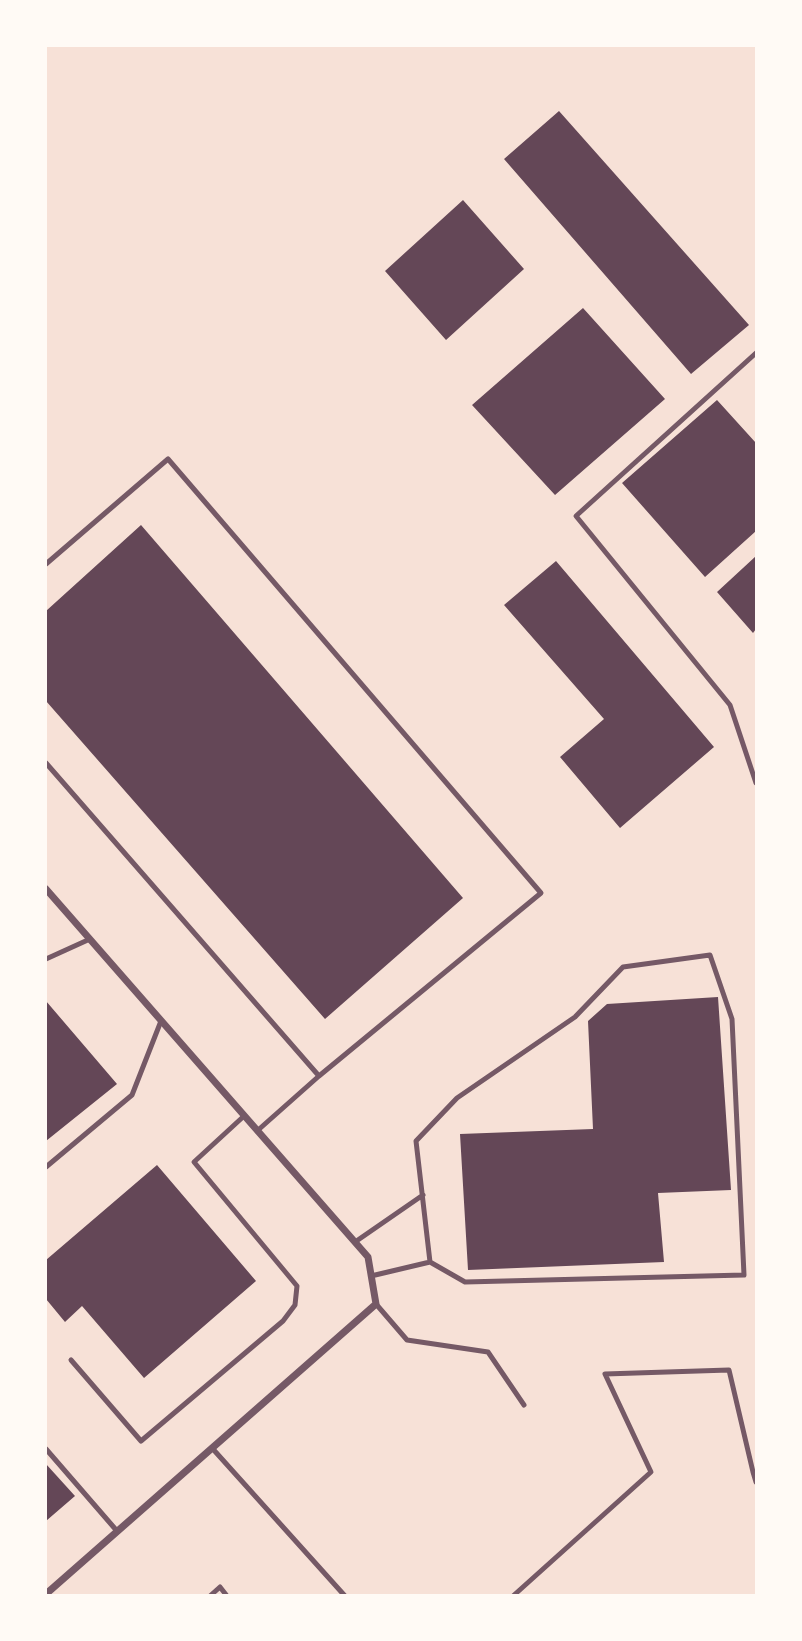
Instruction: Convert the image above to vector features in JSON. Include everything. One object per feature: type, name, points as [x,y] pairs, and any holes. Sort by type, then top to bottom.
[{"type":"street","points":[[46,889],[368,1257],[376,1304],[46,1594]]},
{"type":"lane","points":[[757,353],[576,516],[730,705],[757,783]]},
{"type":"lane","points":[[46,564],[168,459],[541,893],[318,1076],[257,1131]]},
{"type":"lane","points":[[46,763],[318,1076]]},
{"type":"lane","points":[[46,959],[90,940]]},
{"type":"lane","points":[[371,1276],[430,1262],[465,1282],[744,1275],[732,1019],[710,955],[622,967],[575,1017],[457,1098],[416,1141],[430,1262]]},
{"type":"lane","points":[[46,1167],[132,1095],[162,1021]]},
{"type":"lane","points":[[71,1360],[141,1441],[283,1321],[295,1305],[297,1286],[194,1162],[244,1116]]},
{"type":"lane","points":[[355,1242],[423,1195]]},
{"type":"lane","points":[[376,1304],[407,1340],[488,1352],[524,1405]]},
{"type":"lane","points":[[513,1595],[651,1472],[605,1374],[729,1370],[757,1482]]},
{"type":"lane","points":[[212,1448],[345,1595]]},
{"type":"lane","points":[[46,1449],[117,1531]]},
{"type":"lane","points":[[210,1595],[220,1587],[227,1595]]},
{"type":"building","points":[[559,111],[749,325],[691,374],[504,159]]},
{"type":"building","points":[[463,200],[524,269],[446,340],[385,271]]},
{"type":"building","points":[[583,308],[665,399],[555,495],[472,405]]},
{"type":"building","points":[[717,400],[756,443],[756,531],[705,577],[622,483]]},
{"type":"building","points":[[141,525],[463,898],[325,1019],[46,701],[46,611]]},
{"type":"building","points":[[756,556],[756,629],[753,633],[717,592]]},
{"type":"building","points":[[556,561],[714,747],[620,828],[560,757],[604,719],[504,605]]},
{"type":"building","points":[[718,997],[731,1190],[658,1193],[664,1262],[468,1270],[460,1134],[593,1129],[588,1021],[607,1004]]},
{"type":"building","points":[[46,1001],[117,1084],[46,1141]]},
{"type":"building","points":[[157,1165],[256,1281],[144,1378],[82,1306],[65,1322],[46,1299],[46,1260]]},
{"type":"building","points":[[46,1464],[75,1496],[46,1521]]}]
